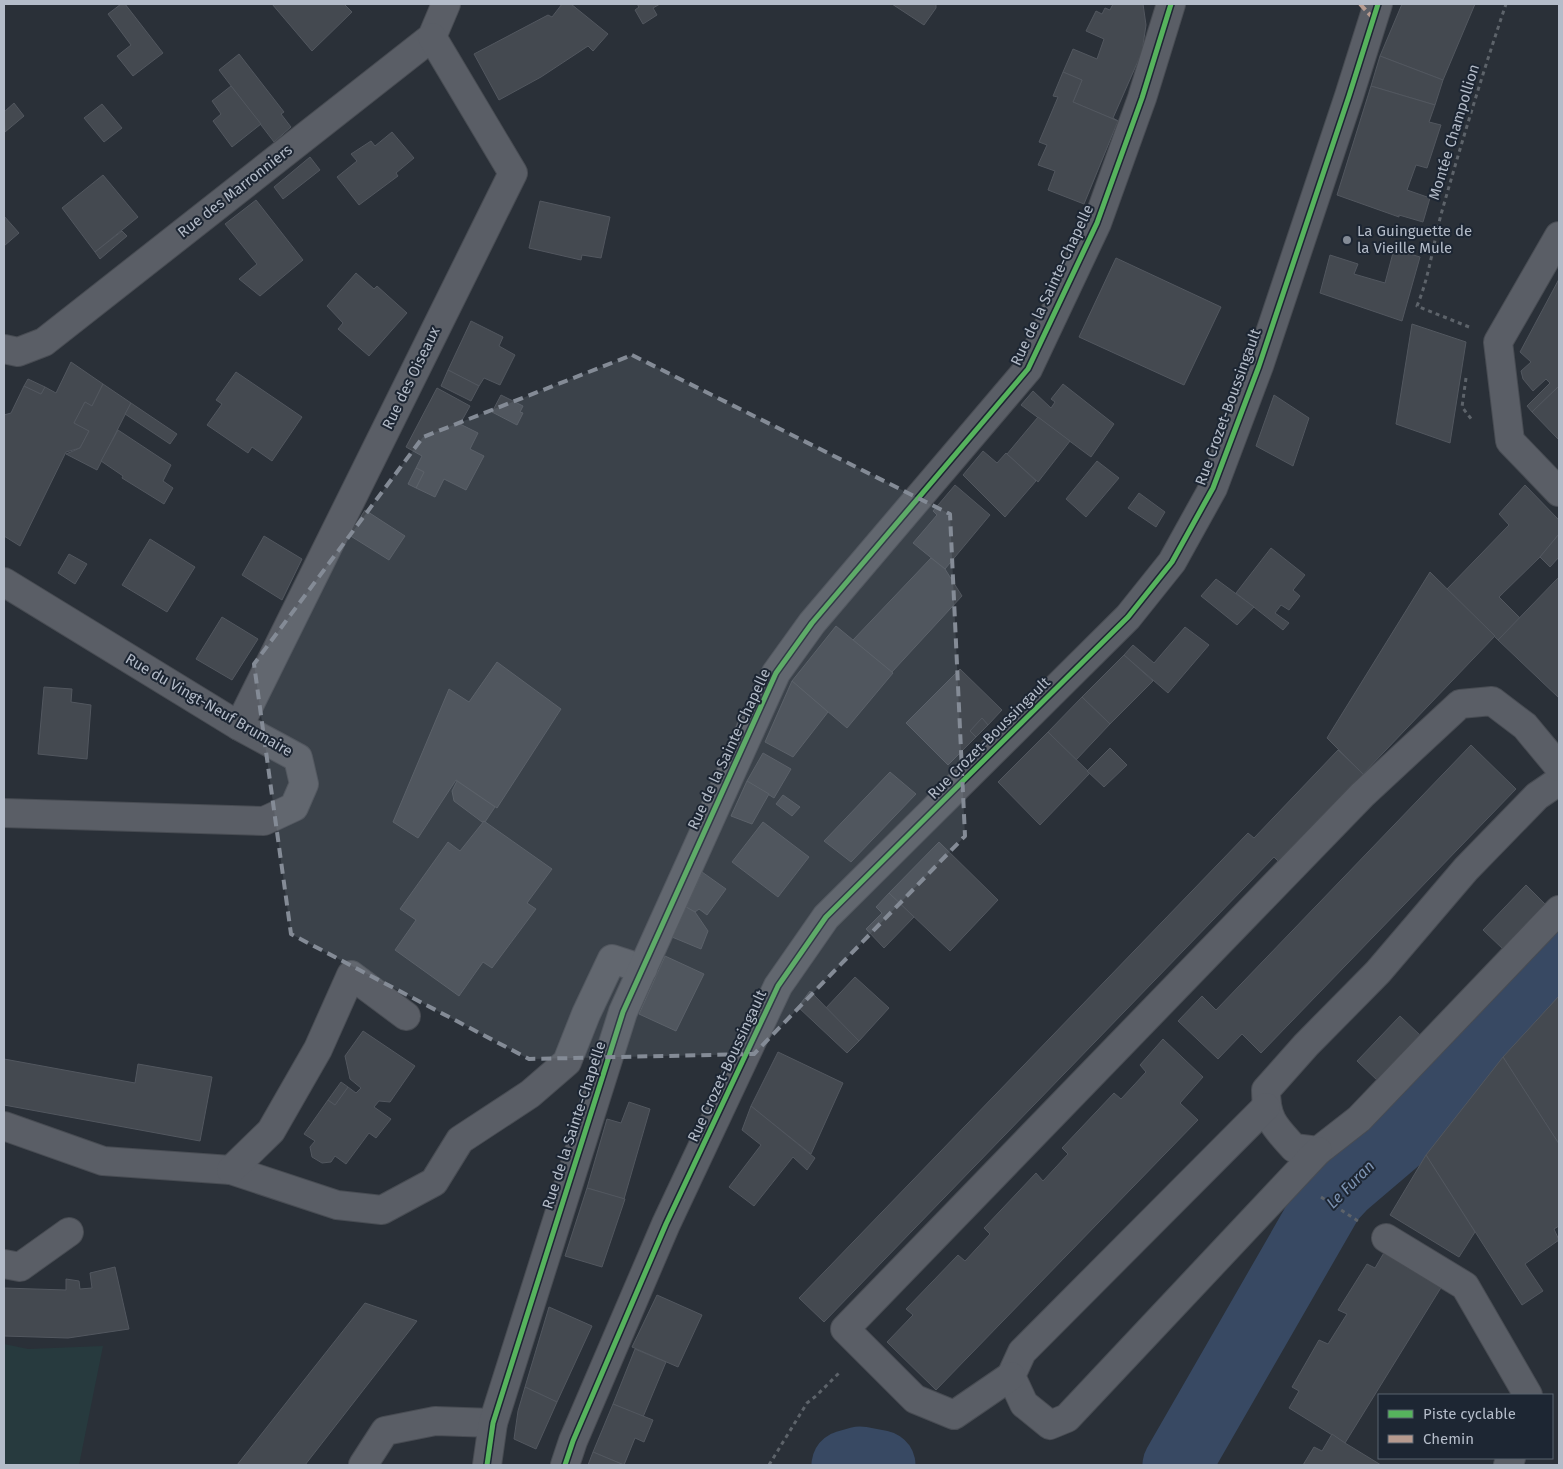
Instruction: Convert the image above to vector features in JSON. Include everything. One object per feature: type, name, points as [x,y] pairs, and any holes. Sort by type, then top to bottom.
[{"type":"street","name":"Rue des Marronniers","points":[[4,349],[18,352],[44,342],[432,37],[446,4]]},
{"type":"street","name":"Rue de la Sainte-Chapelle","points":[[487,1465],[492,1423],[623,1012],[776,673],[812,623],[1028,369],[1097,223],[1142,98],[1172,4]]},
{"type":"street","name":"Rue Crozet-Boussingault","points":[[565,1465],[573,1441],[666,1224],[778,986],[826,917],[1128,618],[1172,562],[1213,488],[1259,366],[1378,4]]},
{"type":"street","name":"Rue des Oiseaux","points":[[238,726],[513,173],[432,37]]},
{"type":"street","points":[[1559,236],[1498,342],[1510,442],[1559,492]]},
{"type":"street","name":"Rue du Vingt-Neuf Brumaire","points":[[4,582],[238,726],[298,758],[304,784],[294,807],[264,821],[4,813]]},
{"type":"street","points":[[1266,1108],[1022,1352],[1010,1376],[954,1415],[916,1398],[845,1329],[1362,795],[1460,704],[1492,701],[1525,726],[1559,767]]},
{"type":"street","points":[[1318,1151],[1294,1148],[1272,1125],[1266,1108],[1266,1090],[1306,1045],[1378,972],[1466,869],[1537,796],[1559,781]]},
{"type":"street","points":[[1010,1376],[1024,1404],[1050,1425],[1067,1418],[1318,1151],[1359,1119],[1559,910]]},
{"type":"street","points":[[4,1126],[103,1161],[231,1170],[337,1205],[382,1210],[434,1182],[460,1140],[530,1094],[567,1062],[586,1014],[612,959],[643,969]]},
{"type":"street","points":[[231,1170],[271,1130],[318,1049],[352,975],[406,1016]]},
{"type":"street","points":[[4,1264],[20,1267],[70,1232]]},
{"type":"street","points":[[1386,1238],[1465,1286],[1527,1394]]},
{"type":"street","points":[[363,1465],[385,1431],[435,1421],[492,1423]]},
{"type":"path","points":[[1462,407],[1468,368]]},
{"type":"path","points":[[1316,1193],[1361,1223]]},
{"type":"path","points":[[769,1465],[807,1403],[863,1347]]},
{"type":"highlighted area","points":[[632,355],[950,514],[965,836],[754,1054],[529,1059],[291,934],[254,664],[423,437]]},
{"type":"green space","points":[[4,1344],[28,1349],[103,1346],[79,1465],[4,1465]]},
{"type":"building","points":[[121,4],[125,4],[163,53],[133,76],[117,56],[131,45],[108,14]]},
{"type":"building","points":[[272,4],[344,4],[352,12],[312,51]]},
{"type":"building","points":[[562,4],[571,4],[608,34],[593,51],[588,46],[541,77],[499,100],[474,54],[548,15],[552,17]]},
{"type":"building","points":[[637,4],[660,4],[653,8],[657,15],[643,24],[635,10],[639,7]]},
{"type":"building","points":[[892,4],[936,4],[936,8],[924,25]]},
{"type":"building","points":[[1113,4],[1143,4],[1146,25],[1142,52],[1113,118],[1118,121],[1073,102],[1082,80],[1063,72],[1073,49],[1097,59],[1104,39],[1086,31],[1096,11],[1102,14],[1105,8],[1110,10]]},
{"type":"building","points":[[1402,4],[1475,4],[1443,80],[1380,56]]},
{"type":"building","points":[[239,54],[284,112],[281,114],[291,127],[274,142],[219,70]]},
{"type":"building","points":[[1380,56],[1443,80],[1435,105],[1371,86]]},
{"type":"building","points":[[1063,72],[1082,80],[1073,102],[1118,121],[1084,204],[1048,190],[1055,171],[1038,165],[1047,145],[1039,142],[1058,97],[1053,96]]},
{"type":"building","points":[[231,86],[261,124],[232,147],[213,121],[221,114],[212,101]]},
{"type":"building","points":[[1371,86],[1435,105],[1429,122],[1441,125],[1427,168],[1416,165],[1407,190],[1430,198],[1423,222],[1399,215],[1399,217],[1337,195]]},
{"type":"building","points":[[14,103],[24,116],[5,132],[4,112]]},
{"type":"building","points":[[102,104],[122,128],[104,142],[84,118]]},
{"type":"building","points":[[392,132],[414,158],[396,173],[398,176],[359,205],[337,177],[357,161],[351,154],[371,141],[375,146]]},
{"type":"building","points":[[310,157],[320,170],[283,199],[274,187]]},
{"type":"building","points":[[103,175],[138,217],[95,252],[62,208]]},
{"type":"building","points":[[256,200],[303,260],[260,296],[239,279],[257,264],[225,224]]},
{"type":"building","points":[[540,201],[610,217],[601,258],[582,255],[581,260],[529,248]]},
{"type":"building","points":[[4,216],[19,233],[4,246]]},
{"type":"building","points":[[122,231],[127,236],[100,259],[95,252]]},
{"type":"building","points":[[1394,249],[1420,257],[1402,321],[1320,293],[1330,255],[1358,264],[1354,274],[1385,283]]},
{"type":"building","points":[[1116,258],[1221,307],[1184,385],[1079,337]]},
{"type":"building","points":[[356,273],[374,289],[377,286],[407,313],[369,356],[338,329],[343,323],[327,306]]},
{"type":"building","points":[[1559,279],[1559,386],[1532,412],[1527,406],[1550,383],[1546,379],[1533,391],[1523,379],[1521,371],[1531,362],[1520,352]]},
{"type":"building","points":[[471,321],[503,337],[499,346],[515,355],[500,385],[484,378],[479,386],[448,370]]},
{"type":"building","points":[[1412,324],[1466,342],[1450,443],[1396,424]]},
{"type":"building","points":[[71,362],[103,384],[92,406],[85,402],[74,423],[89,431],[80,448],[66,452],[20,546],[4,536],[4,415],[11,413],[24,386],[41,394],[45,387],[56,393]]},
{"type":"building","points":[[448,370],[479,386],[471,401],[441,386]]},
{"type":"building","points":[[236,372],[302,417],[272,461],[252,447],[248,453],[207,425],[222,404],[216,400]]},
{"type":"building","points":[[28,379],[45,387],[41,394],[24,386]]},
{"type":"building","points":[[103,384],[131,403],[97,470],[66,454],[80,448],[89,431],[74,423],[85,402],[92,406]]},
{"type":"building","points":[[1063,384],[1114,424],[1091,457],[1021,405],[1033,391],[1051,408],[1055,402],[1051,399]]},
{"type":"building","points":[[1559,386],[1559,440],[1532,412]]},
{"type":"building","points":[[437,388],[470,406],[460,424],[478,433],[470,449],[484,456],[466,490],[444,479],[435,497],[416,488],[424,472],[416,468],[422,456],[406,447]]},
{"type":"building","points":[[501,395],[523,406],[520,412],[523,413],[517,425],[492,412]]},
{"type":"building","points":[[1274,395],[1309,418],[1293,466],[1256,446]]},
{"type":"building","points":[[131,403],[177,434],[170,444],[125,414]]},
{"type":"building","points":[[1038,417],[1070,441],[1038,482],[1007,454]]},
{"type":"building","points":[[118,430],[171,465],[163,481],[173,488],[164,504],[122,478],[123,476],[101,461]]},
{"type":"building","points":[[983,451],[997,463],[1006,453],[1036,481],[1005,517],[963,475]]},
{"type":"building","points":[[1097,461],[1119,478],[1086,517],[1066,499]]},
{"type":"building","points":[[416,468],[424,472],[416,488],[408,484]]},
{"type":"building","points":[[955,485],[990,515],[945,569],[913,543],[937,515],[933,511]]},
{"type":"building","points":[[1525,485],[1559,520],[1559,534],[1540,557],[1499,597],[1520,618],[1498,640],[1447,589],[1509,525],[1499,514]]},
{"type":"building","points":[[1139,493],[1165,512],[1156,527],[1128,508]]},
{"type":"building","points":[[365,510],[405,536],[389,560],[349,535]]},
{"type":"building","points":[[1559,534],[1559,557],[1550,567],[1540,557]]},
{"type":"building","points":[[264,536],[302,559],[282,600],[242,575]]},
{"type":"building","points":[[150,539],[195,567],[167,612],[122,585]]},
{"type":"building","points":[[1271,548],[1305,575],[1293,590],[1300,596],[1289,610],[1281,605],[1275,613],[1289,623],[1283,630],[1236,593]]},
{"type":"building","points":[[69,554],[87,564],[75,584],[58,573]]},
{"type":"building","points":[[931,558],[945,569],[962,596],[892,672],[853,640]]},
{"type":"building","points":[[1430,572],[1495,636],[1363,774],[1327,738]]},
{"type":"building","points":[[1559,577],[1559,698],[1498,640]]},
{"type":"building","points":[[1216,579],[1254,607],[1237,625],[1201,596]]},
{"type":"building","points":[[222,617],[258,639],[232,680],[196,659]]},
{"type":"building","points":[[836,626],[893,673],[847,728],[792,681]]},
{"type":"building","points":[[1185,627],[1209,645],[1168,693],[1124,655],[1133,645],[1154,663]]},
{"type":"building","points":[[1124,655],[1153,681],[1110,724],[1082,697]]},
{"type":"building","points":[[497,662],[561,709],[497,808],[456,780],[418,838],[393,822],[449,689],[469,702]]},
{"type":"building","points":[[960,669],[1002,710],[988,725],[982,718],[970,731],[976,737],[948,765],[906,723]]},
{"type":"building","points":[[792,681],[828,712],[793,757],[765,742]]},
{"type":"building","points":[[44,687],[72,689],[71,702],[91,705],[87,759],[38,754]]},
{"type":"building","points":[[1082,697],[1110,724],[1076,760],[1048,732]]},
{"type":"building","points":[[982,718],[988,725],[976,737],[970,731]]},
{"type":"building","points":[[1048,732],[1090,773],[1040,825],[998,782]]},
{"type":"building","points":[[1471,745],[1516,789],[1261,1053],[1242,1034],[1218,1059],[1178,1021],[1202,996],[1216,1010]]},
{"type":"building","points":[[1110,748],[1127,765],[1104,787],[1087,771]]},
{"type":"building","points":[[1338,750],[1363,774],[1279,862],[1274,857],[824,1322],[799,1298],[1248,833],[1254,838]]},
{"type":"building","points":[[763,753],[791,769],[774,798],[747,781]]},
{"type":"building","points":[[890,772],[916,794],[851,862],[824,841]]},
{"type":"building","points":[[457,781],[495,807],[485,822],[482,822],[454,801],[452,791]]},
{"type":"building","points":[[747,781],[769,794],[752,824],[731,816]]},
{"type":"building","points":[[783,795],[800,807],[792,816],[776,804]]},
{"type":"building","points":[[484,821],[552,869],[527,903],[536,909],[492,968],[483,962],[459,996],[395,950],[416,920],[400,909],[448,842],[460,851]]},
{"type":"building","points":[[763,822],[809,857],[778,897],[732,862]]},
{"type":"building","points":[[939,842],[998,900],[950,951],[889,893]]},
{"type":"building","points":[[702,872],[726,889],[707,915],[699,909],[695,912],[686,907]]},
{"type":"building","points":[[1526,885],[1547,906],[1504,950],[1483,930]]},
{"type":"building","points":[[889,893],[914,917],[884,948],[866,929],[882,913],[876,907]]},
{"type":"building","points":[[686,907],[695,912],[708,931],[701,949],[672,937]]},
{"type":"building","points":[[665,956],[704,974],[676,1031],[639,1014]]},
{"type":"building","points":[[855,977],[889,1008],[859,1041],[825,1009]]},
{"type":"building","points":[[810,991],[859,1041],[847,1053],[798,1007]]},
{"type":"building","points":[[1559,996],[1559,1144],[1503,1057]]},
{"type":"building","points":[[1400,1016],[1421,1036],[1378,1081],[1357,1061]]},
{"type":"building","points":[[363,1031],[415,1066],[390,1102],[379,1101],[374,1107],[391,1119],[376,1138],[369,1133],[346,1164],[335,1156],[331,1162],[322,1163],[312,1157],[310,1147],[315,1141],[304,1134],[328,1100],[335,1105],[348,1087],[356,1093],[361,1088],[350,1079],[345,1056]]},
{"type":"building","points":[[1163,1039],[1203,1077],[1180,1103],[1198,1120],[936,1390],[887,1342],[913,1315],[906,1309],[958,1255],[965,1261],[990,1234],[984,1228],[1036,1173],[1043,1181],[1068,1154],[1062,1148],[1114,1093],[1121,1099],[1146,1072],[1140,1065]]},
{"type":"building","points":[[778,1052],[843,1083],[811,1154],[751,1106]]},
{"type":"building","points":[[1503,1057],[1559,1144],[1559,1226],[1554,1229],[1559,1240],[1525,1264],[1543,1291],[1522,1305],[1426,1155]]},
{"type":"building","points":[[4,1059],[135,1083],[138,1064],[212,1077],[200,1141],[4,1105]]},
{"type":"building","points":[[341,1082],[348,1087],[335,1105],[328,1100]]},
{"type":"building","points":[[629,1102],[650,1109],[624,1199],[587,1188],[607,1119],[621,1123]]},
{"type":"building","points":[[751,1106],[815,1158],[807,1170],[793,1157],[754,1206],[729,1187],[761,1145],[742,1130]]},
{"type":"building","points":[[1426,1155],[1475,1232],[1459,1257],[1390,1215]]},
{"type":"building","points":[[587,1188],[625,1199],[602,1267],[565,1256]]},
{"type":"building","points":[[1385,1251],[1442,1286],[1345,1443],[1289,1408],[1299,1391],[1292,1387],[1319,1340],[1328,1344],[1347,1314],[1338,1310],[1367,1264],[1375,1268]]},
{"type":"building","points":[[115,1267],[129,1329],[68,1338],[4,1336],[4,1288],[66,1290],[66,1279],[79,1281],[80,1289],[92,1288],[90,1273]]},
{"type":"building","points":[[657,1295],[702,1315],[678,1367],[632,1347]]},
{"type":"building","points":[[365,1303],[417,1321],[305,1465],[237,1465]]},
{"type":"building","points":[[549,1307],[592,1326],[557,1402],[525,1387]]},
{"type":"building","points":[[635,1349],[666,1362],[643,1417],[613,1404]]},
{"type":"building","points":[[525,1387],[557,1402],[536,1449],[514,1439],[518,1411]]},
{"type":"building","points":[[613,1404],[653,1420],[644,1442],[635,1438],[624,1465],[593,1452]]},
{"type":"building","points":[[1332,1434],[1381,1465],[1303,1465],[1314,1447],[1322,1451]]},
{"type":"building","points":[[593,1452],[624,1465],[588,1465]]},
{"type":"waterway","name":"Le Furan","points":[[1177,1465],[1330,1199],[1343,1185],[1397,1139],[1559,967]]},
{"type":"waterway","name":"Le Furan","points":[[846,1465],[860,1461],[881,1465]]},
{"type":"marked path","points":[[1360,4],[1372,17]]},
{"type":"cycle path","points":[[487,1465],[493,1423],[623,1012],[776,673],[812,623],[1028,369],[1097,223],[1142,98],[1171,4]]},
{"type":"cycle path","points":[[565,1465],[573,1441],[666,1224],[778,986],[826,917],[1128,617],[1172,562],[1213,488],[1259,366],[1378,4]]},
{"type":"place","name":"La Guinguette de la Vieille Mule","points":[[1347,240]]}]
